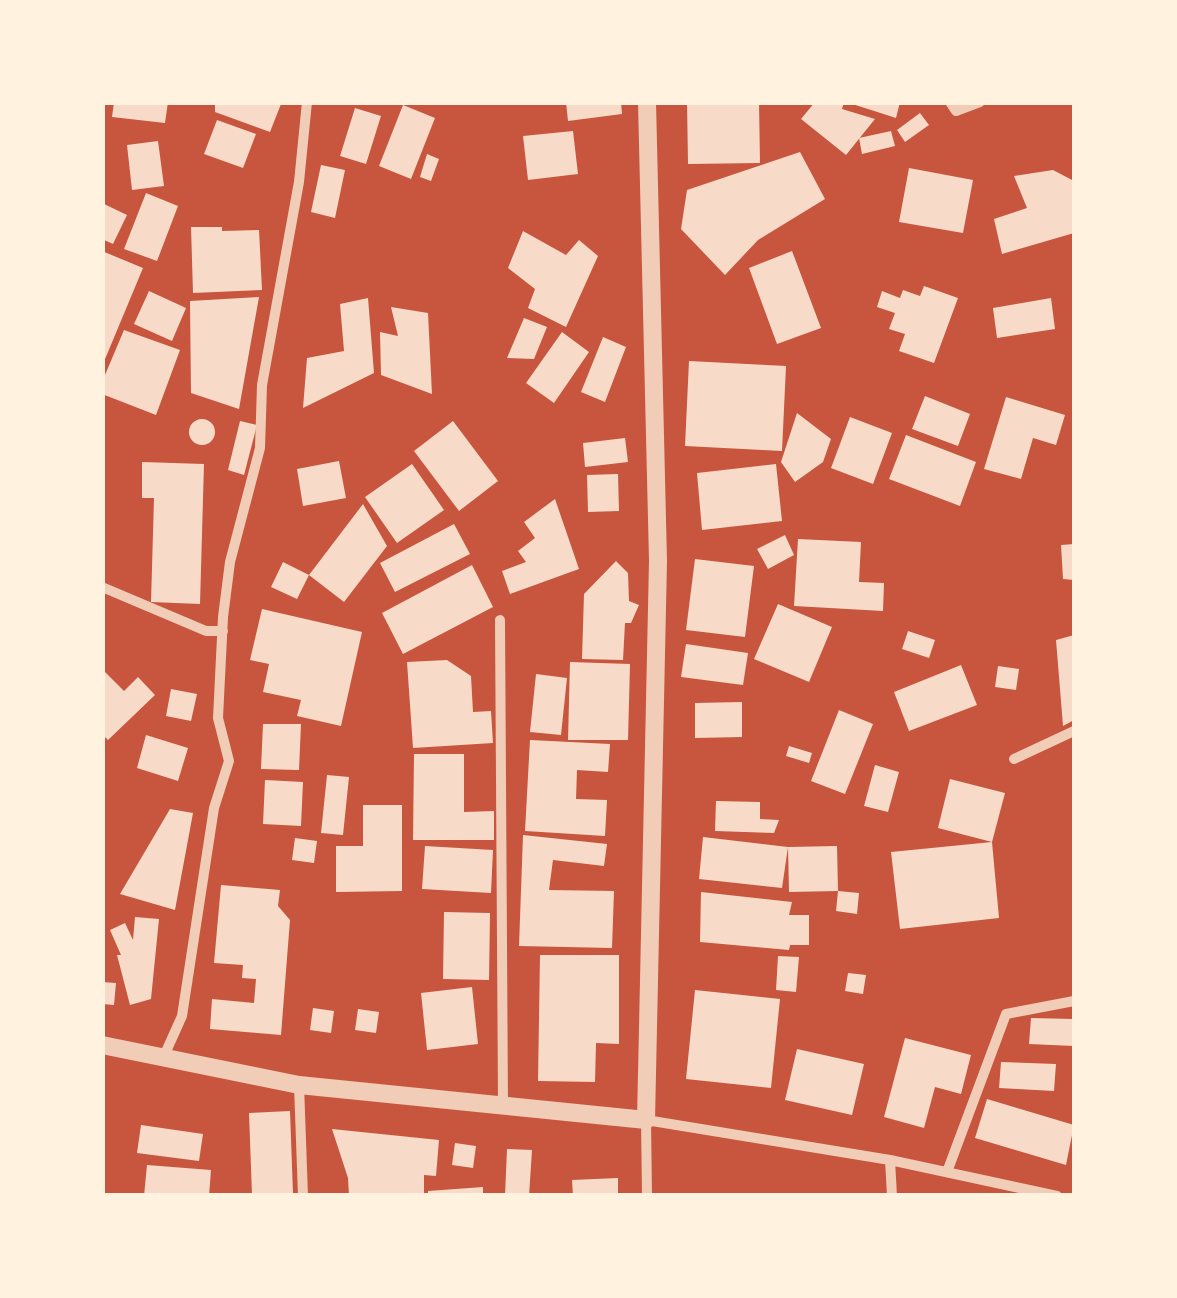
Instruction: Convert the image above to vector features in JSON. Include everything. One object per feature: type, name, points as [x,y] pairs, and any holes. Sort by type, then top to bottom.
[{"type":"street","points":[[164,1056],[182,1016],[214,808],[229,761],[218,718],[230,562],[260,448],[262,385],[297,198],[307,102]]},
{"type":"street","points":[[647,102],[658,560],[647,1196]]},
{"type":"street","points":[[950,102],[956,111],[980,102]]},
{"type":"street","points":[[102,587],[206,630],[223,631]]},
{"type":"street","points":[[500,620],[503,1106]]},
{"type":"street","points":[[1014,759],[1074,731]]},
{"type":"street","points":[[947,1172],[1006,1014],[1074,1000]]},
{"type":"street","points":[[102,1046],[299,1085],[646,1120],[890,1160],[1057,1196]]},
{"type":"street","points":[[299,1085],[303,1196]]},
{"type":"street","points":[[890,1160],[892,1196]]},
{"type":"building","points":[[114,102],[168,102],[165,123],[112,117]]},
{"type":"building","points":[[215,102],[281,104],[270,132],[215,112]]},
{"type":"building","points":[[566,102],[621,102],[622,114],[568,121]]},
{"type":"building","points":[[687,102],[759,102],[760,163],[688,164]]},
{"type":"building","points":[[815,102],[844,102],[842,109],[875,119],[846,155],[801,119]]},
{"type":"building","points":[[846,102],[900,102],[896,118]]},
{"type":"building","points":[[403,105],[435,118],[411,179],[379,166]]},
{"type":"building","points":[[355,108],[381,116],[366,164],[340,156]]},
{"type":"building","points":[[920,113],[929,125],[905,142],[897,130]]},
{"type":"building","points":[[217,120],[256,134],[243,168],[204,154]]},
{"type":"building","points":[[573,131],[578,174],[528,180],[523,136]]},
{"type":"building","points":[[891,131],[895,146],[862,154],[859,138]]},
{"type":"building","points":[[158,141],[164,186],[132,190],[127,145]]},
{"type":"building","points":[[800,152],[825,199],[758,240],[725,275],[681,229],[687,190]]},
{"type":"building","points":[[427,154],[439,159],[431,181],[420,177]]},
{"type":"building","points":[[321,165],[345,170],[335,218],[311,212]]},
{"type":"building","points":[[909,168],[973,180],[963,233],[899,222]]},
{"type":"building","points":[[1053,170],[1074,181],[1074,233],[1002,254],[994,219],[1027,208],[1014,176]]},
{"type":"building","points":[[146,193],[178,206],[157,261],[124,249]]},
{"type":"building","points":[[102,203],[127,215],[113,244],[102,239]]},
{"type":"building","points":[[191,227],[259,230],[262,290],[193,293]]},
{"type":"building","points":[[523,231],[566,255],[579,240],[598,256],[566,327],[528,308],[535,289],[508,268]]},
{"type":"building","points":[[102,251],[143,268],[103,364],[102,364]]},
{"type":"building","points":[[792,251],[821,328],[777,344],[749,268]]},
{"type":"building","points":[[924,286],[958,298],[934,363],[899,351],[905,334],[889,329],[895,313],[877,307],[882,291],[900,298],[903,290],[920,296]]},
{"type":"building","points":[[149,291],[186,308],[172,341],[134,324]]},
{"type":"building","points":[[259,297],[239,409],[191,393],[190,301]]},
{"type":"building","points":[[368,298],[374,373],[303,408],[307,358],[344,351],[340,304]]},
{"type":"building","points":[[1051,298],[1055,329],[997,338],[993,308]]},
{"type":"building","points":[[391,307],[428,313],[432,394],[381,375],[380,332],[398,336]]},
{"type":"building","points":[[524,318],[547,327],[534,359],[507,358]]},
{"type":"building","points":[[124,330],[180,350],[156,415],[102,394],[102,382]]},
{"type":"building","points":[[562,332],[589,352],[554,403],[526,383]]},
{"type":"building","points":[[603,337],[626,347],[605,402],[581,392]]},
{"type":"building","points":[[689,361],[786,366],[782,451],[685,446]]},
{"type":"building","points":[[925,396],[970,414],[958,446],[912,429]]},
{"type":"building","points":[[1006,397],[1065,415],[1056,445],[1033,438],[1021,479],[984,469]]},
{"type":"building","points":[[797,413],[831,439],[823,462],[795,482],[781,462]]},
{"type":"building","points":[[850,417],[892,433],[873,484],[831,468]]},
{"type":"building","points":[[202,419],[211,423],[215,432],[211,441],[202,445],[193,441],[189,432],[193,423]]},
{"type":"building","points":[[240,421],[257,425],[244,475],[228,470]]},
{"type":"building","points":[[453,421],[498,481],[459,511],[414,451]]},
{"type":"building","points":[[906,435],[976,462],[960,506],[889,479]]},
{"type":"building","points":[[625,438],[628,462],[585,467],[583,443]]},
{"type":"building","points":[[339,461],[346,498],[303,506],[297,469]]},
{"type":"building","points":[[142,462],[204,464],[200,604],[151,602],[154,498],[142,498]]},
{"type":"building","points":[[412,464],[444,510],[397,543],[365,497]]},
{"type":"building","points":[[776,464],[782,521],[702,530],[697,473]]},
{"type":"building","points":[[618,474],[619,511],[588,512],[587,475]]},
{"type":"building","points":[[555,499],[579,569],[510,594],[502,571],[526,562],[518,551],[535,538],[524,522]]},
{"type":"building","points":[[363,504],[387,546],[344,602],[309,575]]},
{"type":"building","points":[[454,524],[470,554],[395,592],[380,563]]},
{"type":"building","points":[[785,535],[794,555],[768,569],[757,549]]},
{"type":"building","points":[[798,539],[861,542],[859,582],[884,583],[883,611],[794,606]]},
{"type":"building","points":[[1074,544],[1074,580],[1063,579],[1061,545]]},
{"type":"building","points":[[695,559],[754,566],[745,637],[686,630]]},
{"type":"building","points":[[616,561],[628,573],[629,601],[639,605],[631,623],[625,623],[623,660],[582,659],[584,594]]},
{"type":"building","points":[[283,562],[309,575],[297,599],[271,587]]},
{"type":"building","points":[[472,565],[493,607],[403,654],[382,613]]},
{"type":"building","points":[[778,604],[832,627],[809,682],[754,659]]},
{"type":"building","points":[[262,609],[362,632],[341,726],[297,716],[301,700],[263,692],[269,664],[250,660]]},
{"type":"building","points":[[908,631],[935,640],[929,658],[902,649]]},
{"type":"building","points":[[1074,635],[1074,720],[1063,726],[1056,640]]},
{"type":"building","points":[[686,644],[748,653],[743,685],[681,677]]},
{"type":"building","points":[[447,660],[471,676],[473,712],[491,711],[493,743],[413,748],[407,662]]},
{"type":"building","points":[[570,662],[630,664],[628,740],[568,740]]},
{"type":"building","points":[[961,665],[977,705],[909,731],[894,692]]},
{"type":"building","points":[[998,666],[1019,669],[1016,690],[995,687]]},
{"type":"building","points":[[102,669],[124,691],[138,677],[155,695],[108,740],[102,734]]},
{"type":"building","points":[[536,674],[567,678],[561,735],[530,732]]},
{"type":"building","points":[[171,689],[197,694],[191,721],[166,716]]},
{"type":"building","points":[[742,702],[742,737],[695,738],[695,703]]},
{"type":"building","points":[[839,710],[873,724],[845,794],[811,781]]},
{"type":"building","points":[[263,724],[301,724],[299,770],[261,769]]},
{"type":"building","points":[[146,735],[188,748],[178,781],[137,768]]},
{"type":"building","points":[[530,740],[610,744],[608,772],[577,770],[576,799],[607,800],[605,836],[525,831]]},
{"type":"building","points":[[789,746],[812,753],[809,763],[786,756]]},
{"type":"building","points":[[414,754],[464,754],[464,812],[494,811],[494,840],[413,840]]},
{"type":"building","points":[[875,765],[899,772],[888,812],[864,806]]},
{"type":"building","points":[[327,775],[349,777],[343,835],[321,833]]},
{"type":"building","points":[[950,779],[1005,793],[992,842],[938,828]]},
{"type":"building","points":[[265,780],[303,782],[301,826],[263,824]]},
{"type":"building","points":[[716,801],[760,802],[760,819],[779,820],[774,833],[715,831]]},
{"type":"building","points":[[363,805],[402,805],[402,891],[336,892],[336,846],[363,846]]},
{"type":"building","points":[[170,809],[193,813],[175,910],[120,894]]},
{"type":"building","points":[[523,835],[607,844],[604,866],[553,860],[549,890],[614,891],[612,948],[519,946]]},
{"type":"building","points":[[703,837],[788,847],[782,888],[699,879]]},
{"type":"building","points":[[295,838],[317,841],[314,863],[292,860]]},
{"type":"building","points":[[992,842],[999,918],[900,929],[891,852]]},
{"type":"building","points":[[425,846],[493,850],[491,893],[422,889]]},
{"type":"building","points":[[837,846],[838,891],[789,892],[788,847]]},
{"type":"building","points":[[221,885],[280,890],[278,906],[290,920],[281,1035],[210,1029],[212,999],[254,1003],[256,979],[242,978],[243,965],[214,963]]},
{"type":"building","points":[[838,891],[859,893],[857,914],[836,911]]},
{"type":"building","points":[[701,892],[792,902],[789,915],[809,915],[809,945],[790,945],[789,950],[700,942]]},
{"type":"building","points":[[444,912],[490,913],[489,980],[443,979]]},
{"type":"building","points":[[135,917],[159,919],[151,999],[130,1005],[117,955],[121,955],[110,930],[125,923],[133,940]]},
{"type":"building","points":[[540,955],[619,955],[619,1044],[596,1043],[595,1082],[538,1081]]},
{"type":"building","points":[[778,956],[799,957],[796,992],[776,990]]},
{"type":"building","points":[[848,973],[866,975],[863,994],[845,991]]},
{"type":"building","points":[[102,982],[116,983],[114,1005],[102,1004]]},
{"type":"building","points":[[472,987],[478,1044],[427,1050],[421,993]]},
{"type":"building","points":[[695,990],[780,999],[771,1088],[686,1079]]},
{"type":"building","points":[[313,1008],[334,1011],[331,1033],[310,1030]]},
{"type":"building","points":[[358,1009],[379,1012],[376,1033],[355,1030]]},
{"type":"building","points":[[1031,1018],[1074,1019],[1074,1046],[1029,1044]]},
{"type":"building","points":[[905,1038],[971,1055],[961,1094],[935,1087],[924,1128],[884,1117]]},
{"type":"building","points":[[797,1049],[864,1064],[852,1115],[785,1100]]},
{"type":"building","points":[[1001,1062],[1056,1064],[1054,1091],[999,1088]]},
{"type":"building","points":[[987,1099],[1074,1125],[1066,1165],[975,1138]]},
{"type":"building","points":[[290,1111],[293,1194],[252,1195],[249,1113]]},
{"type":"building","points":[[141,1125],[203,1134],[199,1161],[137,1153]]},
{"type":"building","points":[[332,1129],[439,1140],[436,1176],[424,1175],[424,1196],[349,1196],[348,1178]]},
{"type":"building","points":[[455,1143],[476,1146],[473,1168],[452,1165]]},
{"type":"building","points":[[507,1149],[532,1150],[529,1196],[505,1196]]},
{"type":"building","points":[[147,1165],[211,1170],[209,1196],[144,1196]]},
{"type":"building","points":[[618,1178],[618,1196],[573,1196],[572,1180]]},
{"type":"building","points":[[483,1187],[483,1196],[428,1196],[428,1191]]}]
